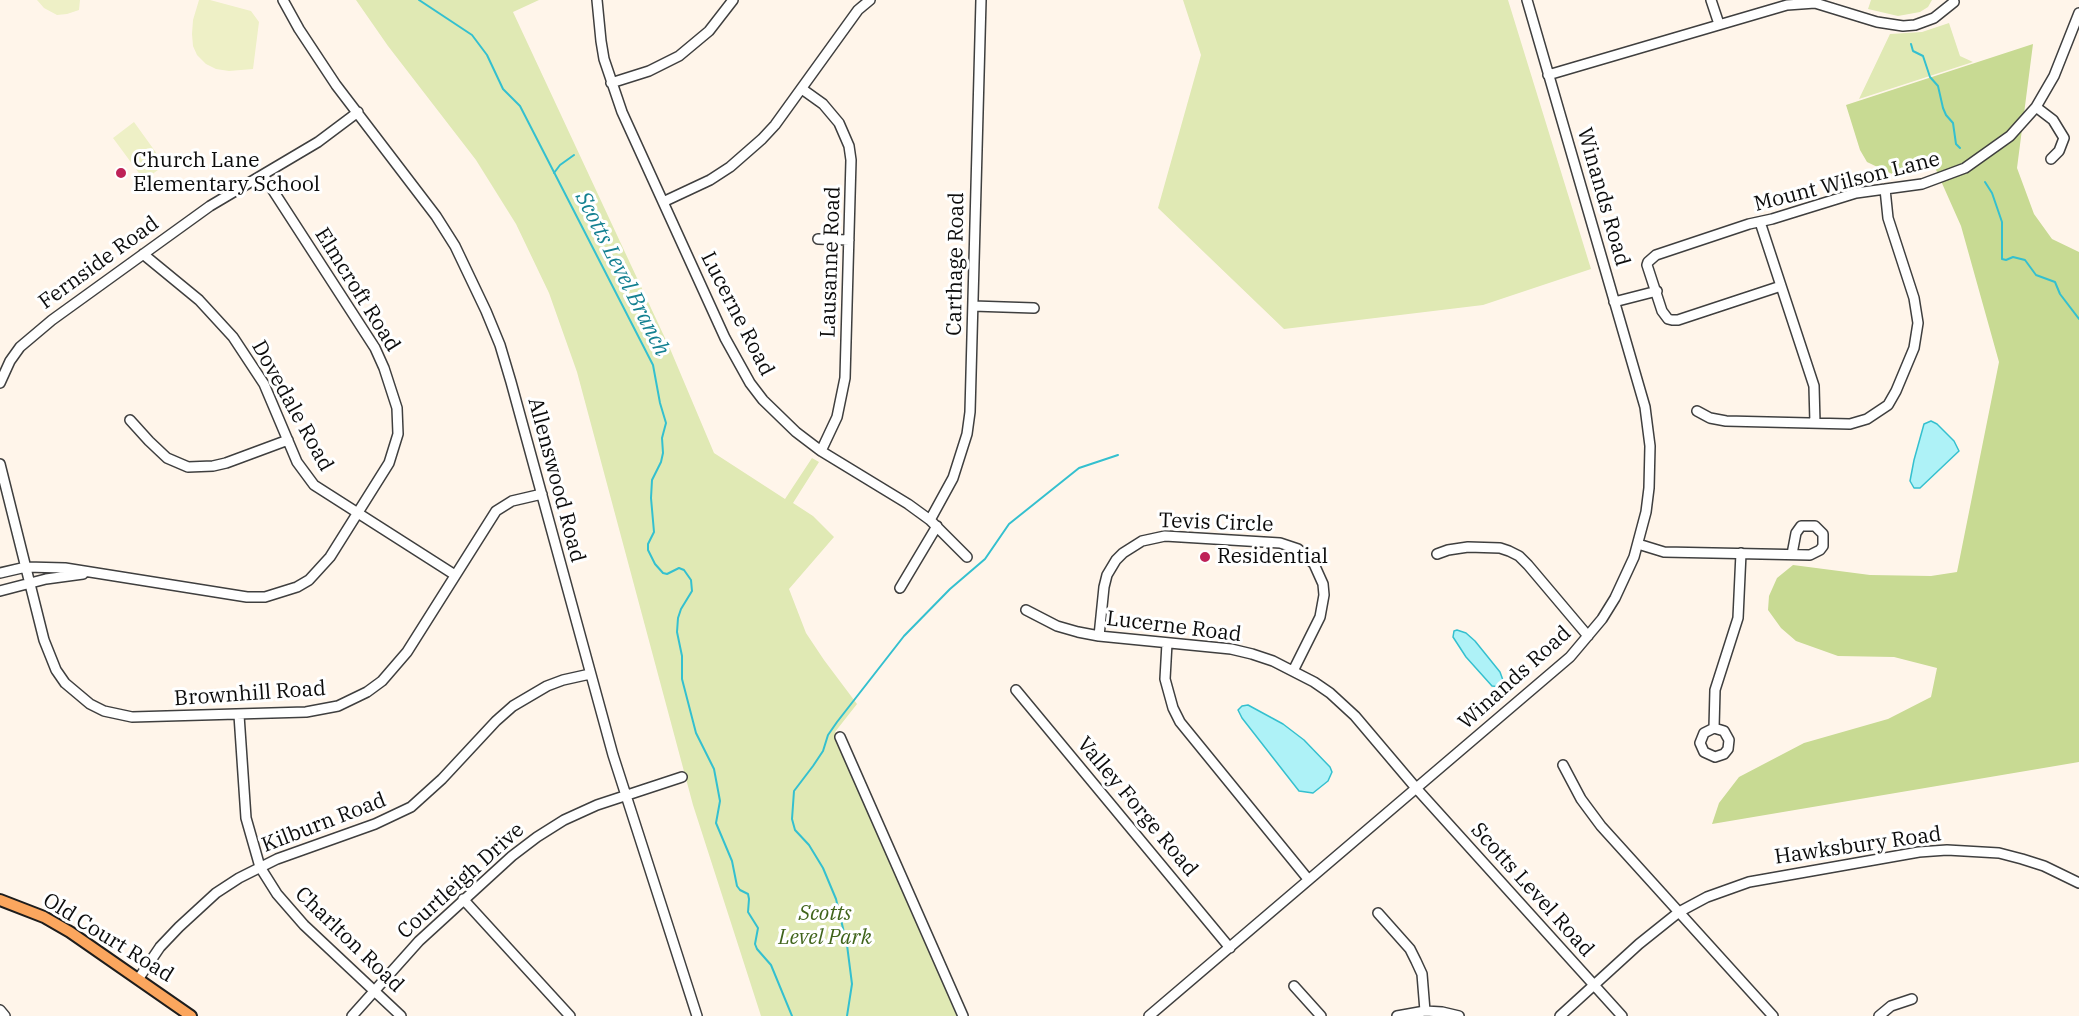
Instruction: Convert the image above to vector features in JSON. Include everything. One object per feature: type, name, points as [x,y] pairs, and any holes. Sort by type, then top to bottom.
[{"type":"main road","name":"Old Court Road","points":[[0,900],[22,907],[57,924],[139,978],[191,1016]]},
{"type":"street","name":"Allenswood Road","points":[[283,0],[336,85],[430,207],[472,280],[500,345],[590,674],[697,1016]]},
{"type":"street","name":"Lucerne Road","points":[[597,0],[601,42],[611,83],[622,112],[724,338],[750,383],[777,415],[821,451],[908,504],[934,523],[967,557]]},
{"type":"street","points":[[611,83],[649,71],[679,56],[709,31],[733,0]]},
{"type":"street","points":[[663,202],[710,180],[730,167],[768,132],[802,89],[858,10],[870,0]]},
{"type":"street","name":"Carthage Road","points":[[900,588],[934,523],[953,478],[967,434],[972,386],[981,0]]},
{"type":"street","name":"Winands Road","points":[[1149,1016],[1559,667],[1588,636],[1615,598],[1634,557],[1646,512],[1649,488],[1650,446],[1645,407],[1527,0]]},
{"type":"street","points":[[1712,0],[1719,24]]},
{"type":"street","points":[[1548,75],[1787,5],[1801,3],[1829,6],[1877,21],[1903,26],[1915,25],[1934,18],[1954,2]]},
{"type":"street","name":"Mount Wilson Lane","points":[[1657,291],[1648,269],[1648,262],[1651,258],[1841,197],[1922,184],[1965,168],[1981,159],[2010,136],[2036,107],[2054,76],[2079,13]]},
{"type":"street","name":"Lausanne Road","points":[[802,89],[823,104],[839,123],[849,146],[851,168],[845,378],[837,417],[821,451]]},
{"type":"street","points":[[2036,107],[2054,120],[2064,138],[2060,151],[2051,159]]},
{"type":"street","name":"Fernside Road","points":[[0,383],[10,361],[31,336],[210,206],[318,142],[358,112]]},
{"type":"street","name":"Elmcroft Road","points":[[0,573],[26,567],[65,568],[247,597],[266,597],[303,584],[322,568],[389,463],[395,448],[398,421],[395,401],[384,368],[370,341],[263,174]]},
{"type":"street","points":[[1697,411],[1710,418],[1726,421],[1859,422],[1881,411],[1893,398],[1914,348],[1918,313],[1888,218],[1885,189]]},
{"type":"street","points":[[1760,222],[1814,386],[1815,423]]},
{"type":"street","points":[[818,239],[849,240]]},
{"type":"street","name":"Dovedale Road","points":[[143,254],[199,300],[233,337],[264,384],[304,474],[314,486],[455,575]]},
{"type":"street","points":[[1614,302],[1657,291],[1665,316],[1668,319],[1678,320],[1781,286]]},
{"type":"street","points":[[973,306],[1034,308]]},
{"type":"street","points":[[130,420],[167,458],[188,466],[220,465],[288,440]]},
{"type":"street","points":[[0,464],[26,567]]},
{"type":"street","name":"Brownhill Road","points":[[26,567],[44,640],[56,670],[65,683],[90,704],[104,711],[132,717],[239,715],[323,710],[338,706],[367,692],[382,681],[407,652],[496,511],[512,501],[542,494]]},
{"type":"street","name":"Tevis Circle","points":[[1099,636],[1107,575],[1123,553],[1142,541],[1165,536],[1280,543],[1298,549],[1314,564],[1323,584],[1324,595],[1320,617],[1293,671]]},
{"type":"street","points":[[1638,544],[1664,552],[1792,554]]},
{"type":"street","points":[[1437,554],[1468,547],[1500,548],[1519,556],[1588,636]]},
{"type":"street","points":[[1714,728],[1715,690],[1738,618],[1741,553]]},
{"type":"street","name":"Elmcroft Road","points":[[0,591],[30,583],[92,573]]},
{"type":"street","name":"Lucerne Road","points":[[1026,610],[1057,626],[1099,636],[1231,649],[1273,661],[1314,682],[1342,704],[1416,788]]},
{"type":"street","points":[[1167,643],[1165,679],[1173,708],[1180,722],[1308,879]]},
{"type":"street","name":"Kilburn Road","points":[[139,978],[160,947],[216,893],[261,867],[375,824],[411,807],[442,779],[513,706],[547,686],[590,674]]},
{"type":"street","name":"Valley Forge Road","points":[[1016,690],[1230,948]]},
{"type":"street","name":"Charlton Road","points":[[239,715],[246,819],[261,867],[268,881],[291,911],[401,1016]]},
{"type":"street","points":[[840,737],[963,1016]]},
{"type":"street","points":[[1563,765],[1581,799],[1601,826],[1773,1016]]},
{"type":"street","name":"Courtleigh Drive","points":[[352,1016],[398,963],[464,899],[537,837],[564,820],[597,805],[682,777]]},
{"type":"street","name":"Scotts Level Road","points":[[1416,788],[1622,1016]]},
{"type":"street","name":"Hawksbury Road","points":[[1560,1016],[1654,930],[1679,912],[1707,897],[1749,882],[1928,851],[1972,850],[1999,853],[2044,866],[2079,883]]},
{"type":"street","points":[[464,899],[570,1016]]},
{"type":"street","points":[[1378,913],[1410,949],[1416,961],[1422,974],[1425,1011]]},
{"type":"street","points":[[1294,986],[1321,1016]]},
{"type":"street","points":[[1879,1016],[1891,1006],[1912,999]]},
{"type":"street","points":[[0,1010],[5,1016]]},
{"type":"street","points":[[1397,1016],[1425,1011],[1459,1016]]},
{"type":"green space","points":[[37,0],[80,0],[79,10],[57,15],[44,8]]},
{"type":"green space","points":[[199,0],[210,0],[251,11],[259,22],[253,69],[229,71],[216,69],[206,64],[197,55],[193,46],[192,34],[193,20]]},
{"type":"green space","name":"Scotts Level Park","points":[[356,0],[539,0],[513,12],[671,351],[714,453],[785,499],[812,458],[819,462],[793,503],[813,516],[834,537],[789,589],[806,633],[857,704],[835,732],[961,1016],[761,1016],[693,805],[577,372],[549,293],[516,224],[476,160],[388,46]]},
{"type":"green space","points":[[1183,0],[1508,0],[1591,269],[1483,305],[1284,329],[1158,208],[1201,55]]},
{"type":"green space","points":[[1871,0],[1932,0],[1928,7],[1920,12],[1898,16],[1868,9]]},
{"type":"green space","points":[[1949,23],[1960,56],[1973,62],[1859,99],[1890,34],[1922,32]]},
{"type":"green space","points":[[2033,44],[2017,168],[2034,214],[2052,239],[2079,252],[2079,762],[1712,824],[1719,803],[1739,777],[1804,743],[1888,719],[1931,697],[1937,668],[1894,657],[1838,656],[1796,641],[1781,628],[1768,610],[1769,596],[1777,578],[1793,565],[1870,575],[1931,576],[1957,572],[1999,362],[1961,226],[1933,163],[1906,173],[1892,174],[1867,162],[1860,150],[1846,105]]},
{"type":"green space","points":[[134,122],[165,165],[144,180],[113,138]]},
{"type":"water","points":[[1931,421],[1954,441],[1959,451],[1920,488],[1914,488],[1910,481],[1914,460],[1924,424]]},
{"type":"water","points":[[1454,631],[1466,633],[1475,641],[1500,672],[1504,683],[1501,687],[1492,686],[1466,657],[1453,637]]},
{"type":"water","points":[[1248,705],[1283,724],[1304,740],[1330,767],[1332,772],[1328,781],[1313,793],[1299,791],[1242,718],[1238,710]]},
{"type":"waterway","name":"Scotts Level Branch","points":[[419,0],[472,35],[487,55],[503,89],[520,106],[653,365],[666,423],[662,438],[661,462],[652,480],[654,532],[648,544],[648,550],[663,573],[667,574],[679,568],[684,570],[691,580],[692,591],[678,618],[677,632],[682,656],[682,679],[696,733],[714,769],[720,801],[716,823],[732,861],[737,886],[748,894],[748,912],[758,928],[755,944],[771,965],[792,1016]]},
{"type":"waterway","points":[[1911,44],[1913,51],[1923,56],[1930,77],[1938,86],[1943,108],[1953,123],[1956,144],[1960,148]]},
{"type":"waterway","points":[[554,173],[560,165],[574,155]]},
{"type":"waterway","points":[[1985,182],[1992,193],[2002,222],[2002,259],[2013,257],[2025,260],[2036,275],[2055,282],[2060,294],[2079,319]]},
{"type":"waterway","points":[[847,1016],[852,984],[847,945],[836,899],[823,868],[809,845],[795,830],[792,819],[794,791],[823,751],[828,735],[837,722],[904,636],[950,589],[985,559],[1009,524],[1079,468],[1118,455]]},
{"type":"place","name":"Church Lane Elementary School","points":[[121,173]]},
{"type":"place","name":"Residential","points":[[1205,557]]}]
